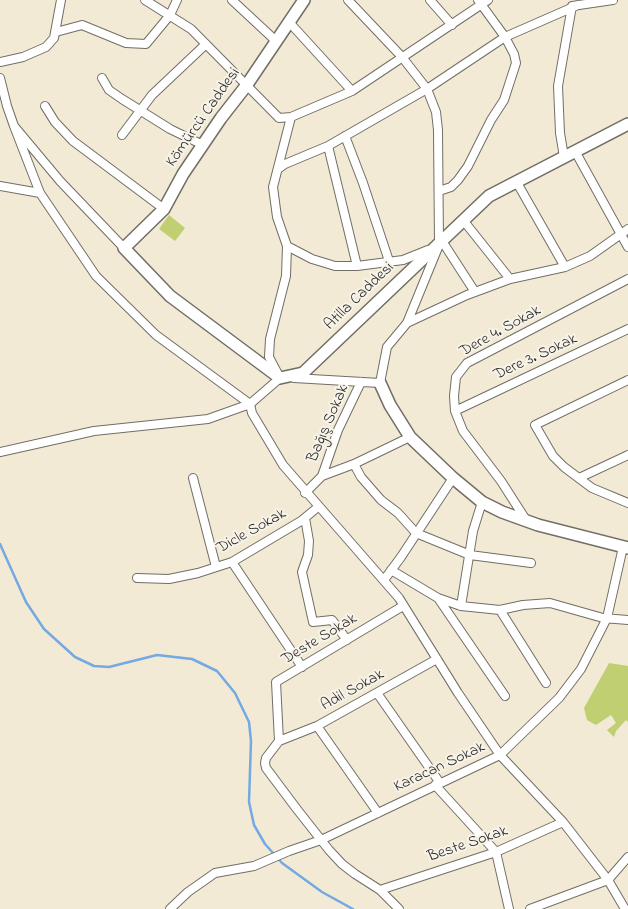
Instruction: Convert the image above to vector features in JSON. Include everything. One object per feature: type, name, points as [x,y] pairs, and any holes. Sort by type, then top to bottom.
[{"type":"street","points":[[0,62],[23,57],[46,47],[54,38],[56,32],[61,0]]},
{"type":"street","points":[[146,0],[191,29],[280,118],[291,117],[352,91],[452,25],[482,2],[505,37],[514,54],[516,63],[504,100],[458,180],[451,187],[438,191]]},
{"type":"street","points":[[56,32],[82,25],[126,43],[146,44],[170,15],[178,0]]},
{"type":"street","points":[[232,0],[276,41]]},
{"type":"street","name":"Kömürcü Caddesi","points":[[124,248],[164,209],[183,174],[304,0]]},
{"type":"street","points":[[348,0],[402,57],[427,89],[436,112],[440,243],[406,323],[387,347],[380,383],[390,404],[410,437],[453,478],[482,502],[526,520],[626,547]]},
{"type":"street","points":[[430,0],[452,25]]},
{"type":"street","points":[[278,169],[285,164],[328,146],[427,89],[505,37],[575,6],[613,0]]},
{"type":"street","points":[[564,157],[560,133],[558,86],[575,6]]},
{"type":"street","points":[[289,22],[352,91]]},
{"type":"street","points":[[122,135],[152,95],[206,44]]},
{"type":"street","points":[[0,78],[7,106],[40,193],[96,276],[156,335],[250,404],[252,413],[282,465],[384,580],[500,755],[563,822],[608,880],[625,909]]},
{"type":"street","points":[[102,78],[109,90],[170,129],[203,145]]},
{"type":"street","points":[[45,106],[55,122],[73,142],[164,209]]},
{"type":"street","points":[[280,378],[269,357],[270,339],[286,276],[287,246],[277,217],[273,187],[291,117]]},
{"type":"street","name":"Atilla Caddesi","points":[[280,378],[303,373],[489,196],[628,124]]},
{"type":"street","points":[[14,126],[60,181],[170,296],[280,378],[380,383]]},
{"type":"street","points":[[346,136],[389,262]]},
{"type":"street","points":[[328,146],[357,266]]},
{"type":"street","points":[[576,151],[628,247]]},
{"type":"street","points":[[516,181],[565,267]]},
{"type":"street","points":[[0,186],[40,193]]},
{"type":"street","points":[[463,220],[510,280]]},
{"type":"street","points":[[406,323],[475,292],[510,280],[565,267],[590,256],[628,230]]},
{"type":"street","points":[[287,246],[312,259],[335,266],[357,266],[403,260],[440,243]]},
{"type":"street","points":[[440,243],[475,292]]},
{"type":"street","name":"Dere 4. Sokak","points":[[526,520],[501,480],[463,431],[455,411],[456,377],[467,363],[628,279]]},
{"type":"street","name":"Dere 3. Sokak","points":[[455,411],[628,329]]},
{"type":"street","points":[[0,452],[94,431],[208,419],[250,404],[280,378]]},
{"type":"street","points":[[628,380],[535,425],[553,456],[564,467],[592,488],[628,504]]},
{"type":"street","name":"Bağış Sokak","points":[[322,476],[338,430],[361,382]]},
{"type":"street","points":[[305,493],[322,476],[354,464],[410,437]]},
{"type":"street","points":[[579,478],[628,455]]},
{"type":"street","points":[[354,464],[361,477],[381,500],[416,533],[470,555],[530,563]]},
{"type":"street","points":[[193,478],[216,568]]},
{"type":"street","points":[[384,580],[453,478]]},
{"type":"street","points":[[462,606],[473,531],[482,502]]},
{"type":"street","name":"Dicle Sokak","points":[[137,578],[169,579],[198,574],[232,562],[305,518],[318,507]]},
{"type":"street","points":[[305,518],[309,541],[308,555],[302,572],[313,622],[332,620],[347,640]]},
{"type":"street","name":"Karacan Sokak","points":[[170,909],[188,892],[215,873],[268,862],[289,851],[321,840],[500,755],[559,698],[581,669],[608,618],[626,547]]},
{"type":"street","points":[[232,562],[302,667]]},
{"type":"street","points":[[391,570],[438,598],[462,606],[500,610],[523,605],[550,603],[608,618],[628,620]]},
{"type":"street","points":[[438,598],[505,696]]},
{"type":"street","name":"Deste Sokak","points":[[279,740],[276,682],[403,606]]},
{"type":"street","points":[[500,610],[546,683]]},
{"type":"street","name":"Adil Sokak","points":[[279,740],[317,726],[437,659]]},
{"type":"street","points":[[377,694],[438,784],[496,852],[510,909]]},
{"type":"street","points":[[317,726],[378,813]]},
{"type":"street","points":[[279,740],[266,758],[266,768],[321,840],[342,864],[380,890],[399,909]]},
{"type":"street","name":"Beste Sokak","points":[[380,890],[496,852],[563,822]]},
{"type":"street","points":[[530,909],[608,880],[628,857]]},
{"type":"street","points":[[618,897],[628,902]]},
{"type":"green space","points":[[169,215],[185,228],[175,241],[159,229]]},
{"type":"green space","points":[[609,663],[628,666],[628,722],[626,720],[616,731],[614,737],[607,730],[616,723],[611,715],[596,725],[587,720],[584,708]]},
{"type":"waterway","points":[[0,544],[26,602],[44,629],[75,657],[94,666],[109,667],[157,655],[192,659],[217,671],[235,693],[249,722],[251,741],[249,802],[254,825],[265,844],[282,863],[322,892],[353,909]]}]
